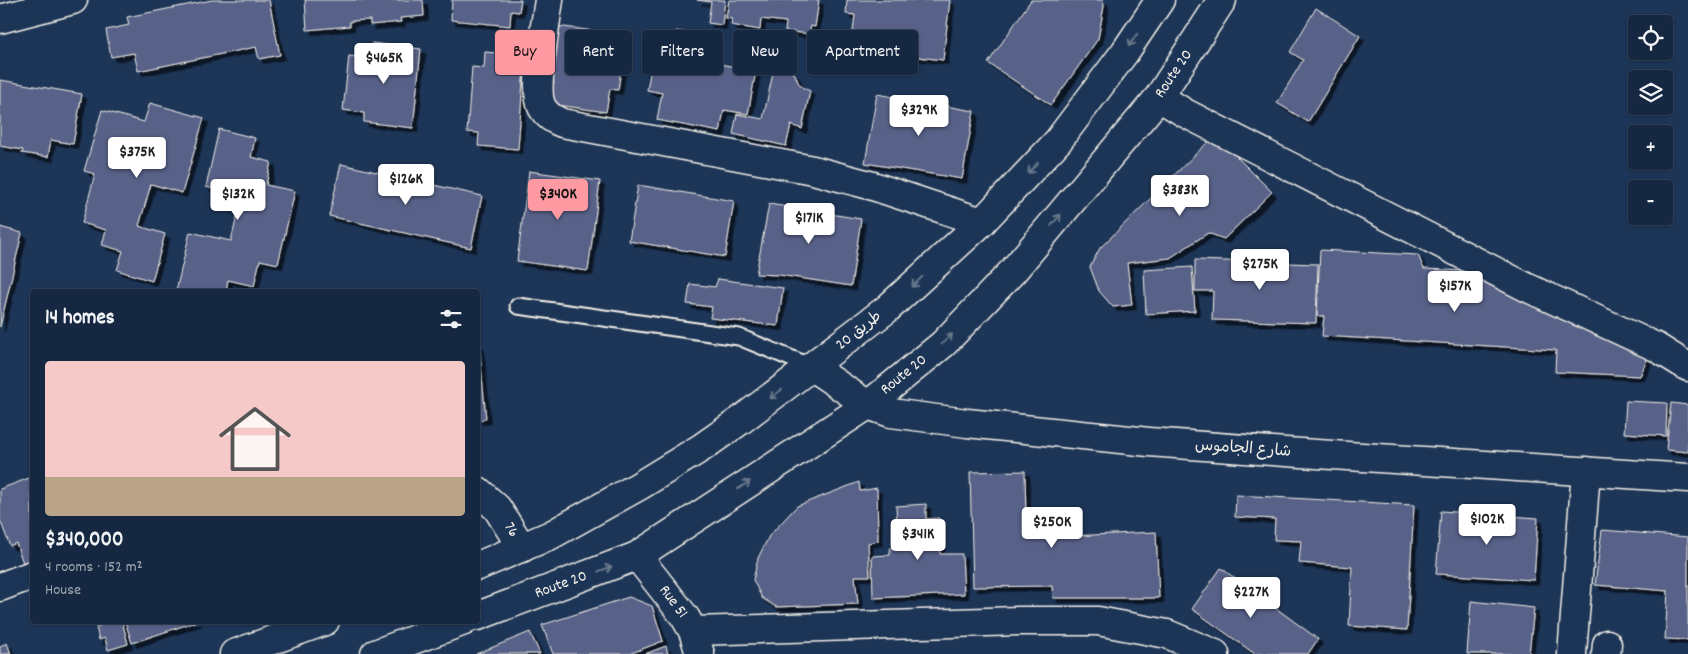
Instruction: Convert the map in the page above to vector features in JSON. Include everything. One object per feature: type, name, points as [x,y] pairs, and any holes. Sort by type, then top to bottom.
[{"type":"street","points":[[5,12],[73,0]]},
{"type":"street","points":[[549,0],[538,89],[541,106],[549,117],[562,123],[814,170],[873,186],[982,222]]},
{"type":"street","name":"طريق 20","points":[[480,565],[551,535],[590,514],[700,448],[741,420],[887,309],[982,222],[1058,141],[1125,52],[1160,0]]},
{"type":"street","name":"Route 20","points":[[480,615],[637,556],[868,405],[943,344],[1007,277],[1159,97],[1222,0]]},
{"type":"street","points":[[1159,97],[1526,287],[1656,347],[1688,367]]},
{"type":"street","name":"شارع الجاموس","points":[[812,367],[868,405],[891,413],[925,418],[1149,442],[1452,464],[1688,478]]},
{"type":"street","points":[[1572,654],[1586,471]]},
{"type":"street","name":"76","points":[[480,493],[496,508],[522,548]]},
{"type":"street","name":"Rue 51","points":[[637,556],[675,605],[697,642]]},
{"type":"street","points":[[0,587],[30,576]]},
{"type":"street","points":[[697,642],[1019,621],[1098,621],[1167,634],[1214,654]]},
{"type":"street","points":[[234,654],[317,624]]},
{"type":"street","points":[[375,654],[456,624]]},
{"type":"lane","points":[[518,306],[739,337],[812,367]]},
{"type":"building","points":[[212,0],[269,0],[280,55],[259,59],[256,47],[138,71],[134,53],[111,57],[106,30],[129,25],[127,17]]},
{"type":"building","points":[[305,0],[423,0],[424,16],[400,18],[401,22],[370,25],[370,20],[350,21],[350,26],[307,30]]},
{"type":"building","points":[[452,0],[521,0],[519,12],[511,11],[510,26],[451,20]]},
{"type":"building","points":[[697,0],[725,0],[722,25],[708,23],[711,2]]},
{"type":"building","points":[[729,0],[819,0],[815,27],[811,26],[810,30],[807,30],[807,34],[797,32],[797,30],[785,30],[786,22],[761,19],[760,30],[731,25],[732,19],[726,18]]},
{"type":"building","points":[[847,0],[950,0],[943,60],[918,57],[918,30],[853,30],[855,15],[846,14]]},
{"type":"building","points":[[1031,0],[1103,0],[1104,6],[1098,39],[1051,105],[988,63]]},
{"type":"building","points":[[1316,8],[1360,36],[1308,122],[1277,103],[1303,60],[1290,52]]},
{"type":"building","points":[[556,26],[587,30],[565,30],[565,75],[620,75],[618,90],[610,89],[606,112],[551,104],[554,82],[548,81],[549,75],[555,75]]},
{"type":"building","points":[[372,43],[421,49],[413,128],[364,122],[364,113],[343,110],[349,56],[371,58]]},
{"type":"building","points":[[485,52],[495,53],[495,75],[523,75],[518,149],[478,146],[479,133],[467,132],[472,67],[484,68]]},
{"type":"building","points":[[723,65],[733,66],[733,75],[755,75],[748,114],[724,110],[720,132],[657,120],[662,93],[647,90],[650,75],[723,75]]},
{"type":"building","points":[[773,75],[795,75],[802,87],[810,91],[802,129],[791,125],[786,146],[733,134],[737,114],[763,119]]},
{"type":"building","points":[[0,80],[82,94],[73,144],[51,140],[48,157],[22,153],[23,150],[0,146]]},
{"type":"building","points":[[877,94],[974,111],[962,179],[865,163]]},
{"type":"building","points":[[150,103],[204,118],[182,193],[151,184],[139,226],[165,234],[152,281],[117,270],[123,251],[102,245],[106,230],[82,223],[95,174],[84,171],[102,110],[144,122]]},
{"type":"building","points":[[219,129],[255,138],[251,157],[271,162],[266,185],[295,191],[278,264],[260,260],[254,286],[228,280],[226,289],[176,289],[190,232],[231,241],[242,195],[206,187]]},
{"type":"building","points":[[1215,135],[1272,192],[1224,239],[1208,233],[1170,258],[1127,263],[1132,305],[1113,307],[1099,291],[1090,267],[1100,248]]},
{"type":"building","points":[[341,164],[482,196],[471,248],[329,216]]},
{"type":"building","points":[[529,171],[600,181],[588,271],[517,261]]},
{"type":"building","points":[[638,185],[734,201],[725,257],[629,241]]},
{"type":"building","points":[[769,204],[861,219],[851,286],[779,275],[756,274]]},
{"type":"building","points":[[0,227],[22,233],[0,327]]},
{"type":"building","points":[[1320,250],[1418,255],[1424,269],[1468,271],[1649,355],[1640,376],[1555,372],[1556,350],[1322,336],[1324,316],[1317,316]]},
{"type":"building","points":[[1195,260],[1318,264],[1316,323],[1212,320],[1213,291],[1195,291]]},
{"type":"building","points":[[1192,267],[1195,311],[1146,314],[1144,270]]},
{"type":"building","points":[[718,279],[783,288],[778,326],[710,318],[712,307],[687,304],[690,284],[715,287]]},
{"type":"building","points":[[480,355],[486,419],[480,420]]},
{"type":"building","points":[[1626,401],[1667,403],[1666,436],[1624,433]]},
{"type":"building","points":[[1671,403],[1688,405],[1688,452],[1666,450]]},
{"type":"building","points":[[1025,471],[1026,518],[1043,535],[1071,534],[1071,536],[1156,532],[1159,598],[1053,598],[1052,586],[973,587],[970,472]]},
{"type":"building","points":[[30,478],[30,561],[23,563],[16,543],[10,546],[0,520],[0,489]]},
{"type":"building","points":[[859,482],[860,491],[877,488],[878,541],[868,543],[870,576],[855,576],[858,604],[776,607],[762,598],[753,580],[758,558],[769,536],[797,506]]},
{"type":"building","points":[[1236,495],[1414,505],[1407,630],[1349,626],[1352,567],[1299,563],[1301,541],[1274,540],[1275,519],[1235,517]]},
{"type":"building","points":[[926,504],[926,519],[939,518],[940,554],[962,554],[964,594],[873,598],[872,556],[890,555],[890,548],[912,547],[912,528],[897,529],[896,506]]},
{"type":"building","points":[[1441,511],[1538,518],[1534,580],[1436,574]]},
{"type":"building","points":[[1602,530],[1688,537],[1688,640],[1665,639],[1668,591],[1595,585]]},
{"type":"building","points":[[1221,568],[1318,639],[1308,654],[1255,654],[1192,609]]},
{"type":"building","points":[[629,597],[652,606],[663,641],[629,654],[553,654],[542,625]]},
{"type":"building","points":[[1471,601],[1534,608],[1529,654],[1467,654]]},
{"type":"building","points":[[99,624],[123,624],[128,644],[108,650],[105,638],[99,640],[96,627],[100,626]]},
{"type":"building","points":[[126,624],[189,624],[132,643]]},
{"type":"building","points":[[530,632],[540,654],[476,654]]},
{"type":"building","points":[[7,643],[11,654],[0,654],[0,646]]},
{"type":"building","points":[[666,646],[668,654],[645,654]]}]
